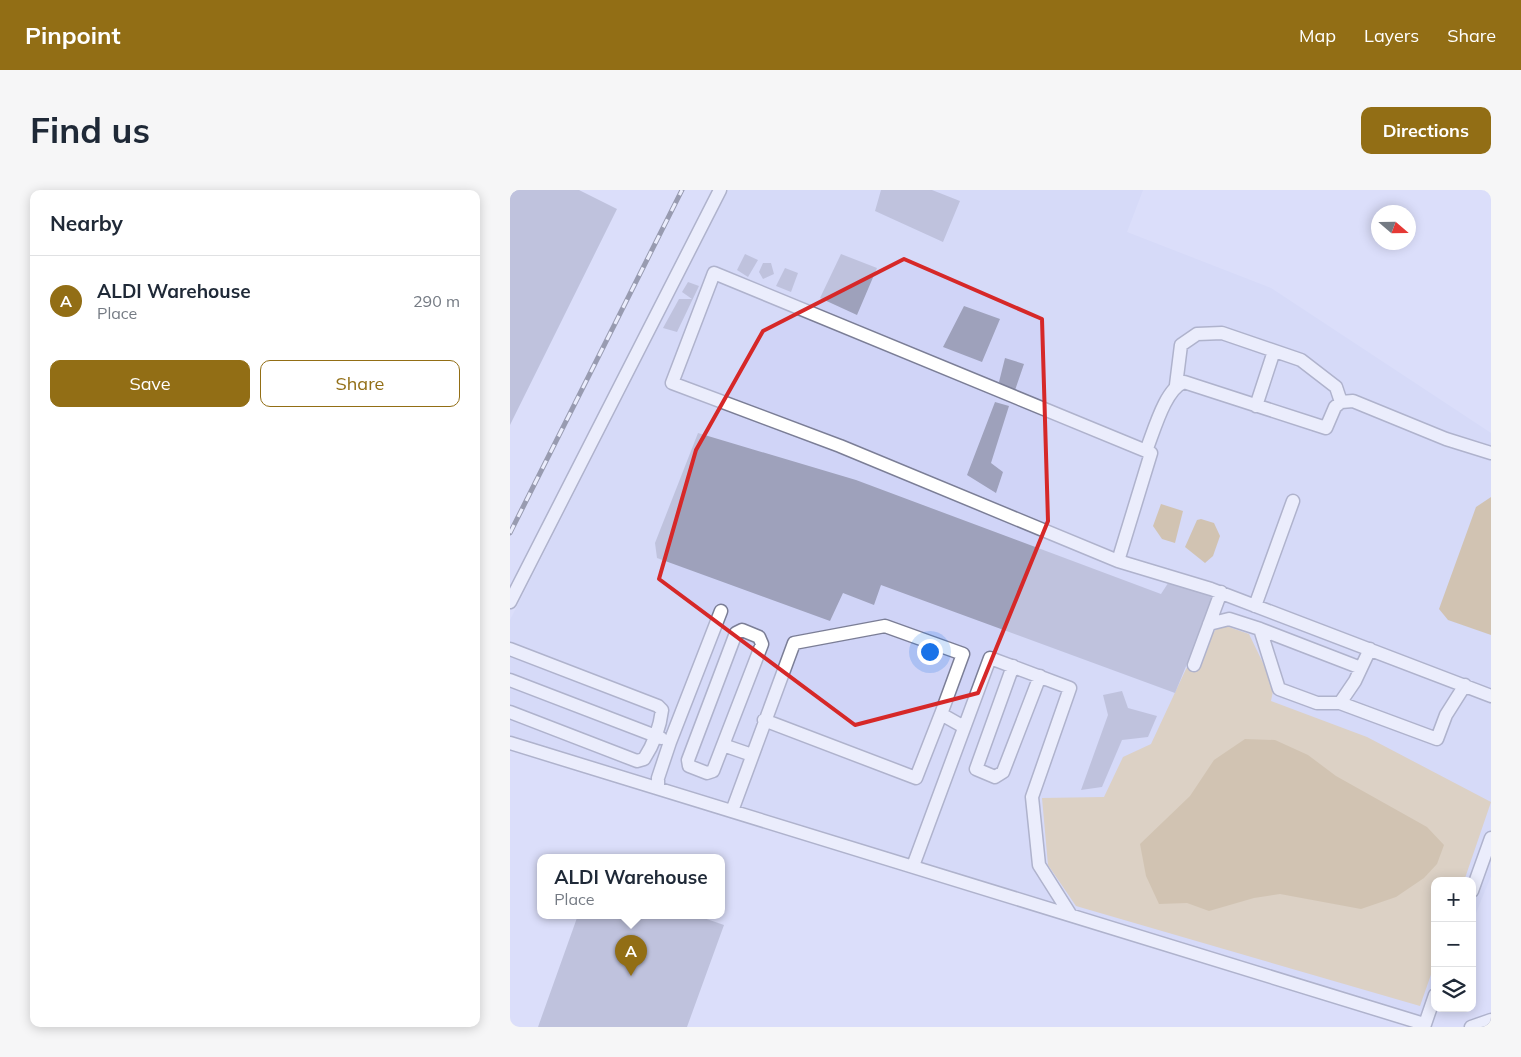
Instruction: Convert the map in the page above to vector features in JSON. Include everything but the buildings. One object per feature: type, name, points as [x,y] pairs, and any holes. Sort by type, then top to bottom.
[{"type":"street","points":[[510,602],[720,190]]},
{"type":"street","points":[[1118,561],[1151,453],[714,273],[672,383],[840,446],[1118,561],[1221,592],[1491,696]]},
{"type":"street","points":[[1146,451],[1169,395],[1176,385],[1181,345],[1197,334],[1222,333],[1301,360],[1336,388],[1341,402]]},
{"type":"street","points":[[1256,406],[1274,351]]},
{"type":"street","points":[[1176,385],[1184,382],[1326,428],[1335,408],[1341,402],[1353,401],[1446,439],[1491,453]]},
{"type":"street","points":[[1255,606],[1293,501]]},
{"type":"street","points":[[1194,665],[1221,592]]},
{"type":"street","points":[[658,788],[658,778],[673,735],[721,611]]},
{"type":"street","points":[[1209,624],[1229,619],[1361,668]]},
{"type":"street","points":[[732,811],[764,720],[794,643],[885,626],[963,654],[916,778],[764,720]]},
{"type":"street","points":[[1260,629],[1279,689],[1317,703],[1340,703],[1437,739],[1446,715],[1464,685]]},
{"type":"street","points":[[742,630],[760,637],[762,644],[723,745],[713,771],[707,773],[689,766],[688,760],[736,633],[742,630]]},
{"type":"street","points":[[510,649],[658,706],[662,710],[655,736],[644,759],[637,761],[510,712]]},
{"type":"street","points":[[1340,703],[1370,649]]},
{"type":"street","points":[[913,866],[990,658],[1070,688],[1032,797],[1040,864],[1070,914]]},
{"type":"street","points":[[1013,666],[976,770],[995,777],[1003,772],[1040,676]]},
{"type":"street","points":[[510,680],[655,736],[673,735]]},
{"type":"street","points":[[941,714],[964,727]]},
{"type":"street","points":[[660,721],[673,735],[694,744]]},
{"type":"street","points":[[510,743],[1070,914],[1424,1026],[1431,1006]]},
{"type":"street","points":[[723,745],[752,755]]},
{"type":"street","points":[[1476,880],[1491,838]]},
{"type":"street","points":[[1471,1027],[1491,1020]]},
{"type":"highlighted area","points":[[904,259],[1042,319],[1048,521],[978,693],[855,725],[659,579],[696,450],[763,331]]},
{"type":"shaded area","points":[[728,190],[1143,190],[1127,232],[1271,288],[1491,433],[1491,876],[1476,913],[1476,877],[1431,877],[1431,1012],[1437,1012],[1434,1019],[510,741],[510,620]]},
{"type":"shaded area","points":[[1491,497],[1491,635],[1448,620],[1439,609],[1476,507]]},
{"type":"shaded area","points":[[1161,504],[1183,511],[1175,543],[1162,539],[1153,526]]},
{"type":"shaded area","points":[[1201,519],[1214,523],[1220,536],[1213,556],[1205,563],[1185,547],[1197,520]]},
{"type":"shaded area","points":[[1220,624],[1249,634],[1274,686],[1271,701],[1367,737],[1491,802],[1465,877],[1431,877],[1431,974],[1420,1006],[1076,906],[1048,865],[1042,798],[1104,797],[1123,757],[1151,744],[1186,669]]},
{"type":"shaded area","points":[[1245,739],[1275,740],[1308,755],[1336,776],[1427,827],[1444,845],[1437,864],[1424,878],[1396,897],[1361,909],[1280,894],[1254,898],[1209,911],[1187,903],[1159,904],[1146,876],[1140,844],[1190,796],[1214,760]]},
{"type":"railway","points":[[510,533],[682,190]]},
{"type":"place","name":"ALDI Warehouse","points":[[631,976]]}]
